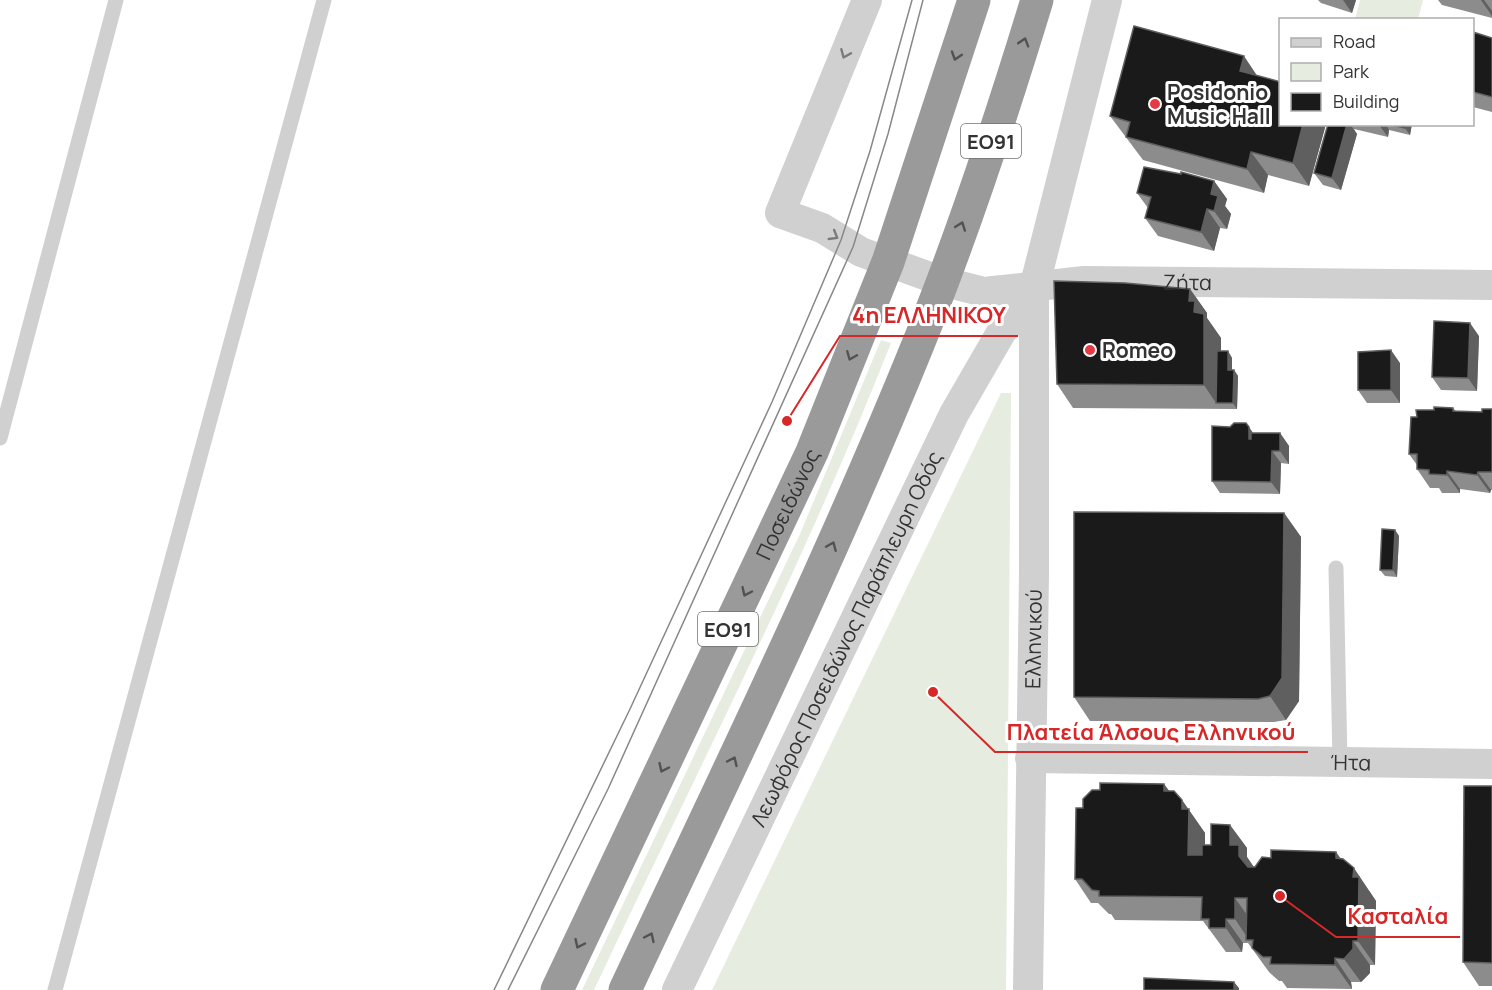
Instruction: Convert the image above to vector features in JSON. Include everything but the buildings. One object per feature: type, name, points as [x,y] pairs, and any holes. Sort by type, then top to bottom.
[{"type":"highway","name":"Ποσειδώνος","points":[[557,990],[812,452],[888,262],[974,0]]},
{"type":"highway","name":"ΕΟ91","points":[[624,990],[809,600],[912,359],[984,161],[1037,0]]},
{"type":"street","points":[[867,0],[780,213],[822,228],[861,252],[888,262]]},
{"type":"street","points":[[1034,293],[1107,0]]},
{"type":"street","name":"Ζήτα","points":[[888,262],[941,281],[984,292],[1034,293],[1084,281],[1492,285]]},
{"type":"street","name":"Ελληνικού","points":[[1028,990],[1034,574],[1034,293]]},
{"type":"street","name":"Λεωφόρος Ποσειδώνος Παράπλευρη Οδός","points":[[677,990],[954,414],[1002,331],[1034,293]]},
{"type":"street","name":"Ήτα","points":[[1030,758],[1492,764]]},
{"type":"lane","points":[[0,438],[116,0]]},
{"type":"lane","points":[[55,990],[324,0]]},
{"type":"lane","points":[[1336,568],[1340,762]]},
{"type":"green space","points":[[1360,0],[1423,0],[1418,18],[1355,18]]},
{"type":"green space","points":[[881,340],[891,343],[822,507],[748,669],[594,990],[582,990],[800,534]]},
{"type":"green space","points":[[1001,393],[1011,393],[1006,990],[712,990]]},
{"type":"tram line","points":[[494,990],[630,709],[772,402],[841,240],[870,151],[912,0]]},
{"type":"tram line","points":[[508,990],[608,789],[853,247],[888,134],[923,0]]},
{"type":"place","name":"Posidonio Music Hall","points":[[1155,104]]},
{"type":"place","name":"Romeo","points":[[1090,350]]},
{"type":"place","name":"4η ΕΛΛΗΝΙΚΟΥ","points":[[787,421]]},
{"type":"place","name":"Πλατεία Άλσους Ελληνικού","points":[[933,692]]},
{"type":"place","name":"Κασταλία","points":[[1280,896]]}]
